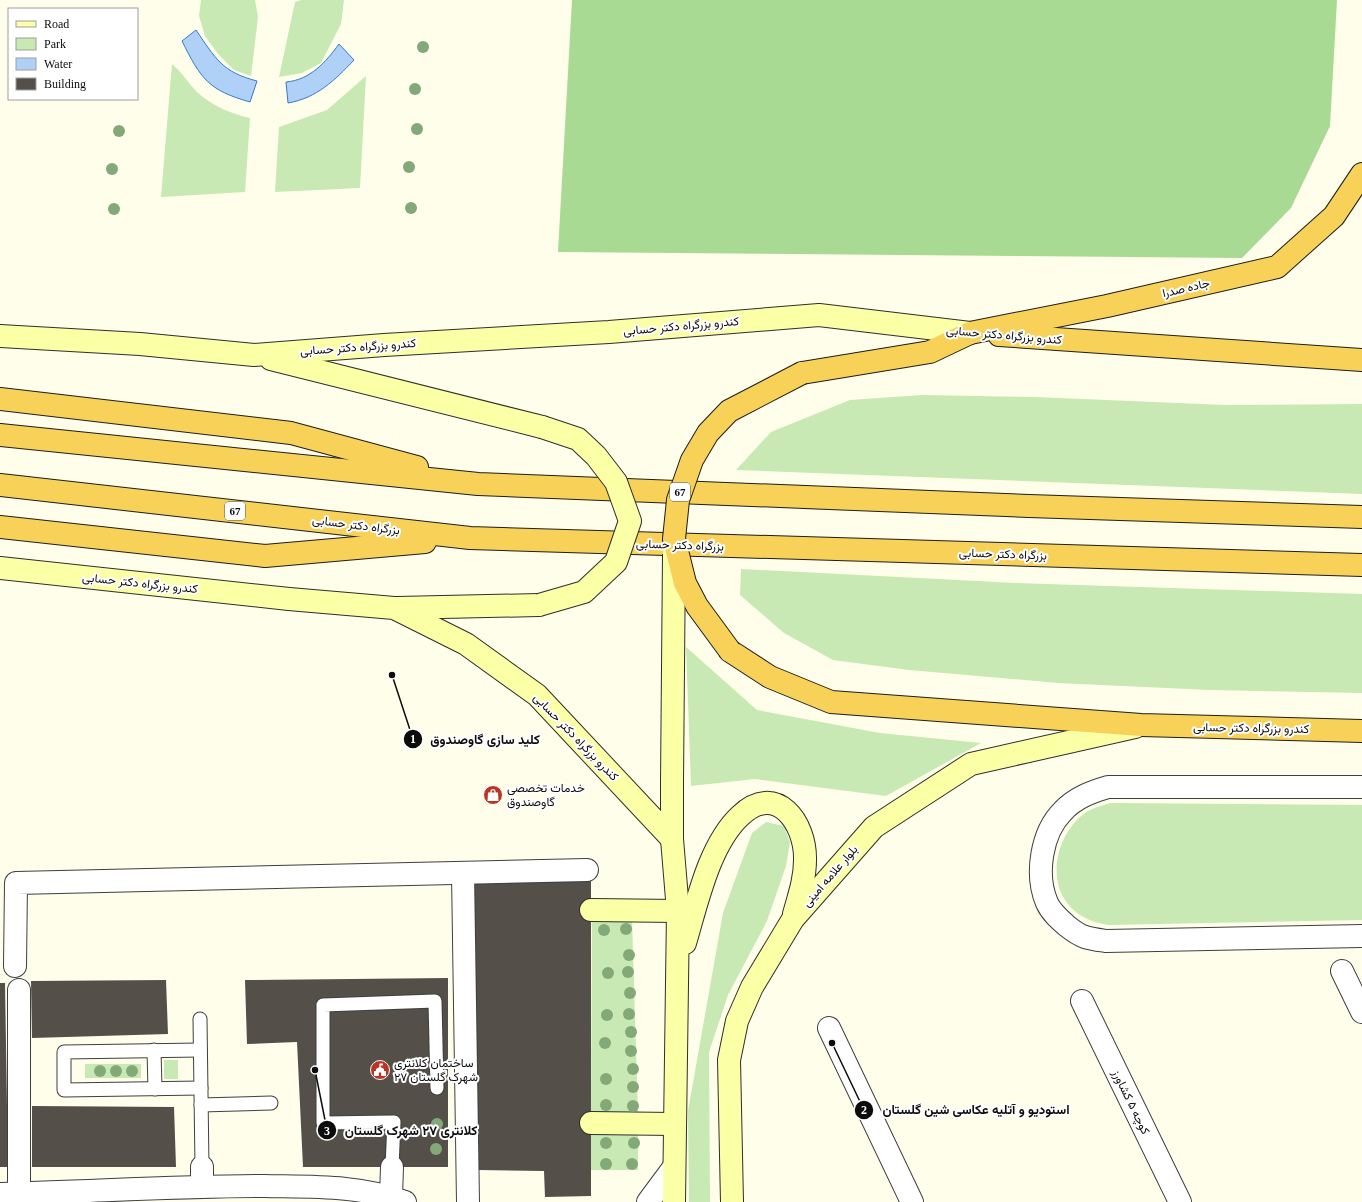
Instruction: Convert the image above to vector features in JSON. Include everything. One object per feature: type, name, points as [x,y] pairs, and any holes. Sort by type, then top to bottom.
[{"type":"highway","name":"جاده صدرا","points":[[730,651],[698,606],[685,583],[674,539],[678,500],[692,460],[708,433],[729,412],[802,373],[930,352],[970,333],[1107,306],[1277,267],[1334,216],[1362,174]]},
{"type":"highway","name":"کندرو بزرگراه دکتر حسابی","points":[[970,333],[1362,360]]},
{"type":"highway","points":[[0,399],[291,433],[478,484]]},
{"type":"highway","name":"67","points":[[0,435],[478,484],[1013,506],[1362,517]]},
{"type":"highway","name":"بزرگراه دکتر حسابی","points":[[0,485],[470,538],[1362,565]]},
{"type":"highway","points":[[0,527],[265,556],[470,538]]},
{"type":"highway","name":"کندرو بزرگراه دکتر حسابی","points":[[730,651],[770,678],[831,702],[1141,725],[1362,731]]},
{"type":"main road","name":"کندرو بزرگراه دکتر حسابی","points":[[0,336],[140,344],[254,355],[384,345],[609,332],[819,315],[970,333]]},
{"type":"main road","points":[[254,355],[542,428],[578,440],[596,456],[616,482],[630,521],[616,562],[584,592],[539,605],[394,608]]},
{"type":"main road","points":[[674,539],[672,839],[678,911],[674,1202]]},
{"type":"main road","name":"کندرو بزرگراه دکتر حسابی","points":[[0,568],[289,599],[394,608],[466,644],[537,695],[672,839]]},
{"type":"main road","name":"بلوار علامه امینی","points":[[732,1202],[729,1060],[736,1029],[752,987],[793,918],[874,827],[971,764],[1141,725]]},
{"type":"main road","points":[[676,974],[705,874],[725,833],[740,815],[756,805],[774,803],[787,810],[796,822],[802,838],[805,859],[802,888],[793,918]]},
{"type":"main road","points":[[591,910],[678,911]]},
{"type":"main road","points":[[591,1123],[674,1124]]},
{"type":"street","points":[[1362,787],[1108,787],[1092,792],[1076,800],[1062,811],[1048,833],[1041,861],[1043,890],[1048,904],[1056,916],[1085,937],[1106,941],[1362,936]]},
{"type":"street","points":[[15,966],[16,883],[588,870]]},
{"type":"street","points":[[463,873],[468,1202]]},
{"type":"street","points":[[1342,971],[1362,1012]]},
{"type":"street","points":[[19,990],[9,1194],[96,1196],[202,1177],[336,1187],[398,1199],[392,1167]]},
{"type":"street","name":"کوچه ۵ کشاورز","points":[[1082,1001],[1180,1202]]},
{"type":"street","points":[[829,1028],[912,1202]]},
{"type":"street","points":[[648,1202],[674,1167]]},
{"type":"lane","points":[[392,1167],[394,1122],[323,1123],[323,1005],[435,1001],[436,1088]]},
{"type":"lane","points":[[200,1019],[202,1177]]},
{"type":"lane","points":[[154,1050],[155,1089]]},
{"type":"lane","points":[[200,1050],[64,1052],[64,1090],[201,1088]]},
{"type":"lane","points":[[201,1105],[271,1103]]},
{"type":"green space","points":[[201,0],[255,0],[258,17],[251,76],[234,70],[218,54],[205,36],[199,16]]},
{"type":"green space","points":[[301,0],[344,0],[341,24],[321,63],[302,73],[279,77],[295,2]]},
{"type":"green space","points":[[572,0],[1337,0],[1330,126],[1291,208],[1242,258],[558,252]]},
{"type":"green space","points":[[172,64],[203,97],[215,105],[250,118],[245,192],[161,197]]},
{"type":"green space","points":[[366,76],[360,188],[275,192],[279,127],[327,110]]},
{"type":"green space","points":[[922,395],[1035,397],[1225,405],[1362,404],[1362,494],[736,470],[771,432],[850,400]]},
{"type":"green space","points":[[741,569],[1016,583],[1362,594],[1362,693],[1210,690],[1058,683],[909,670],[833,660],[784,633],[740,595]]},
{"type":"green space","points":[[686,647],[757,710],[880,733],[981,743],[886,796],[755,779],[691,786]]},
{"type":"green space","points":[[1110,803],[1362,805],[1362,920],[1108,925],[1081,916],[1072,909],[1061,893],[1057,869],[1058,856],[1062,843],[1076,821],[1088,811]]},
{"type":"green space","points":[[766,822],[784,826],[790,842],[786,866],[767,921],[728,995],[709,1052],[710,1202],[689,1202],[688,1111],[723,913],[752,833]]},
{"type":"green space","points":[[632,919],[638,1113],[591,1113],[592,920]]},
{"type":"green space","points":[[164,1060],[178,1060],[178,1079],[164,1079]]},
{"type":"green space","points":[[85,1064],[141,1064],[141,1078],[85,1078]]},
{"type":"green space","points":[[591,1133],[638,1133],[638,1170],[591,1170]]},
{"type":"water","points":[[196,30],[215,57],[228,69],[257,81],[250,102],[224,93],[207,81],[201,74],[182,41]]},
{"type":"water","points":[[339,44],[354,60],[325,87],[308,97],[288,103],[286,82],[303,78],[317,69]]},
{"type":"building","points":[[591,881],[591,1196],[545,1197],[544,1171],[479,1170],[473,884]]},
{"type":"building","points":[[448,978],[448,1167],[303,1167],[297,1042],[247,1044],[245,980]]},
{"type":"building","points":[[166,980],[168,1034],[32,1038],[31,981]]},
{"type":"building","points":[[0,983],[5,983],[8,1167],[0,1167]]},
{"type":"building","points":[[32,1106],[174,1107],[176,1167],[32,1167]]},
{"type":"place","name":"کلید سازی گاوصندوق","points":[[392,675]]},
{"type":"place","name":"خدمات تخصصی گاوصندوق","points":[[493,795]]},
{"type":"place","name":"استودیو و آتلیه عکاسی شین گلستان","points":[[832,1043]]},
{"type":"place","name":"کلانتری ۲۷ شهرک گلستان","points":[[315,1070]]},
{"type":"place","name":"ساختمان کلانتری ۲۷ شهرک گلستان","points":[[380,1070]]}]
